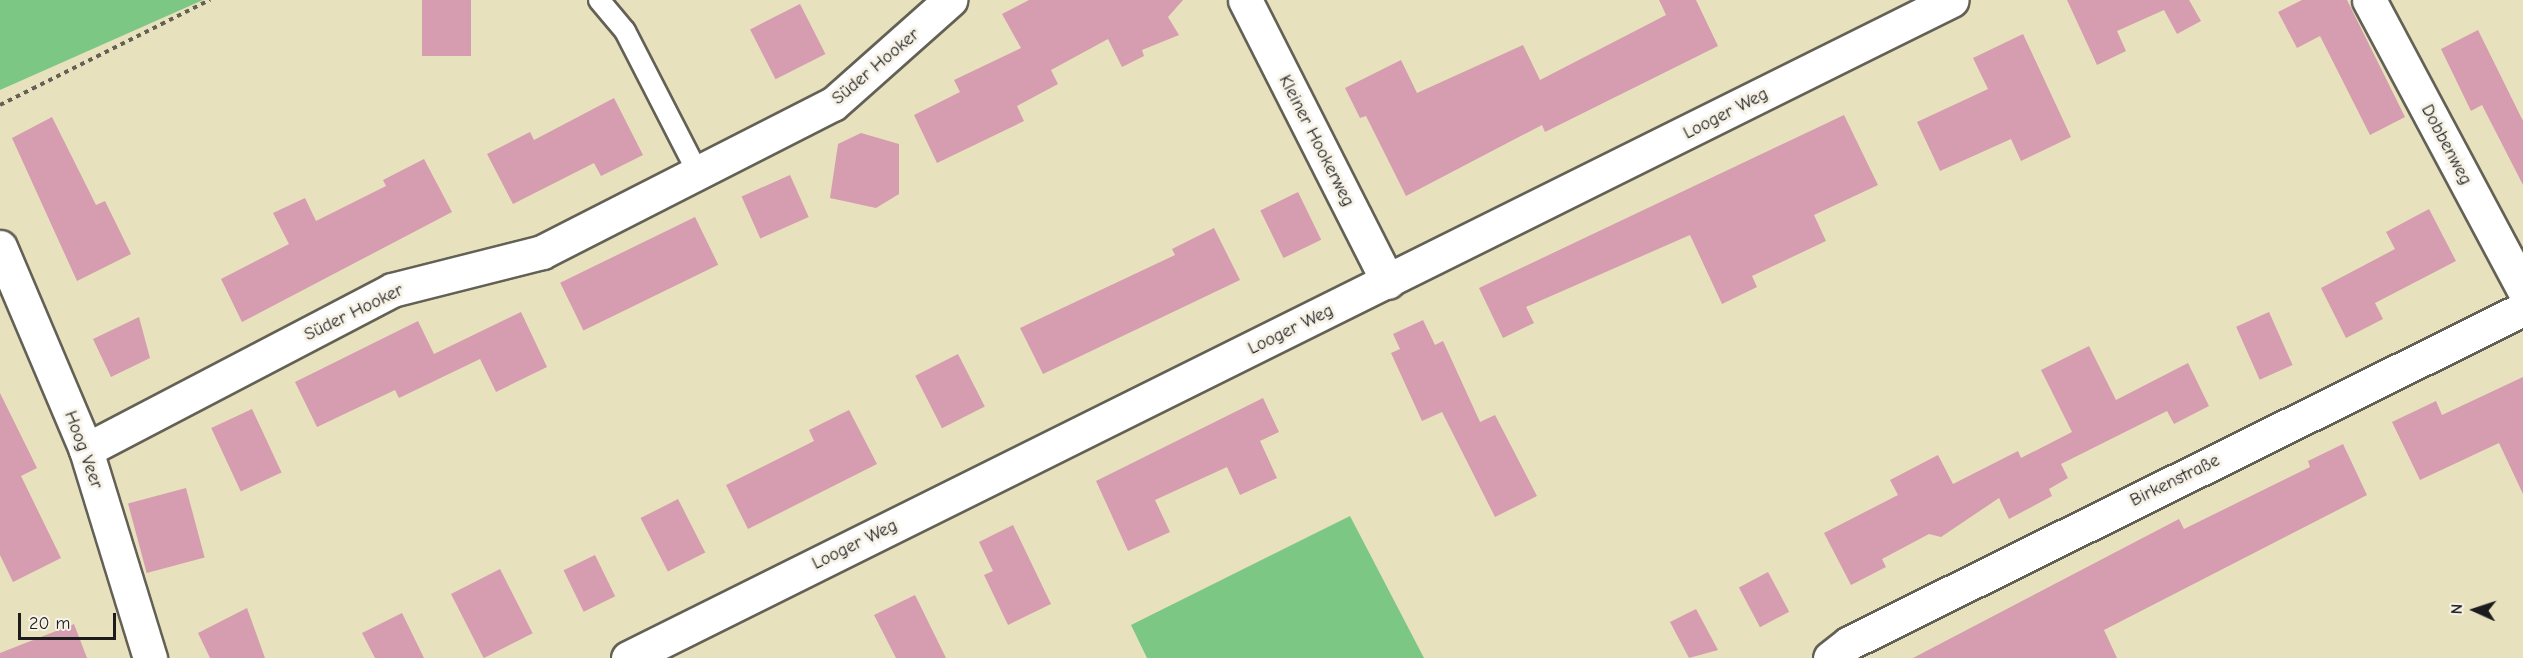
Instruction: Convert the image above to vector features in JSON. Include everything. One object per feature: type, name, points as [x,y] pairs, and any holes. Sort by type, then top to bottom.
[{"type":"street","name":"Süder Hooker","points":[[86,450],[392,290],[542,252],[697,171],[833,104],[950,0]]},
{"type":"street","name":"Kleiner Hookerweg","points":[[1245,0],[1388,282]]},
{"type":"street","name":"Looger Weg","points":[[628,658],[1952,0]]},
{"type":"street","name":"Dobbenweg","points":[[2369,0],[2523,290]]},
{"type":"street","name":"Hoog Veer","points":[[0,247],[86,450],[150,658]]},
{"type":"street","name":"Birkenstraße","points":[[1830,658],[1849,643],[2523,309]]},
{"type":"lane","points":[[599,0],[625,31],[697,171]]},
{"type":"path","points":[[0,105],[210,0]]},
{"type":"green space","points":[[0,0],[203,0],[0,90]]},
{"type":"green space","points":[[1350,516],[1424,658],[1147,658],[1131,625]]},
{"type":"building","points":[[422,0],[471,0],[471,56],[422,56]]},
{"type":"building","points":[[1029,0],[1183,0],[1168,17],[1179,35],[1142,50],[1144,56],[1122,67],[1108,39],[1051,70],[1058,84],[1017,106],[1024,121],[937,163],[914,115],[960,92],[954,80],[1021,48],[1002,14]]},
{"type":"building","points":[[1659,0],[1696,0],[1718,46],[1545,132],[1542,125],[1406,196],[1366,116],[1360,118],[1345,88],[1401,60],[1417,93],[1523,45],[1540,80],[1666,15]]},
{"type":"building","points":[[2067,0],[2189,0],[2201,21],[2177,34],[2164,10],[2117,31],[2126,51],[2097,65]]},
{"type":"building","points":[[2302,0],[2347,0],[2405,117],[2370,135],[2320,36],[2297,48],[2278,12]]},
{"type":"building","points":[[800,4],[825,54],[776,79],[750,29]]},
{"type":"building","points":[[2478,30],[2523,121],[2523,185],[2482,105],[2471,111],[2441,49]]},
{"type":"building","points":[[2023,34],[2071,137],[2021,161],[2011,139],[1940,171],[1917,122],[1988,89],[1973,58]]},
{"type":"building","points":[[614,98],[643,155],[601,176],[594,163],[513,204],[487,154],[530,132],[534,140]]},
{"type":"building","points":[[1844,115],[1878,185],[1814,215],[1826,241],[1752,276],[1757,287],[1722,304],[1690,235],[1526,307],[1534,323],[1503,338],[1479,288]]},
{"type":"building","points":[[52,117],[96,205],[105,201],[131,254],[77,281],[12,138]]},
{"type":"building","points":[[861,133],[899,144],[899,194],[876,208],[830,198],[838,144]]},
{"type":"building","points":[[424,159],[452,212],[242,322],[221,279],[289,244],[273,213],[305,198],[316,221],[386,186],[383,180]]},
{"type":"building","points":[[790,175],[809,217],[760,239],[742,197]]},
{"type":"building","points":[[1298,192],[1321,240],[1283,258],[1260,210]]},
{"type":"building","points":[[2429,209],[2456,261],[2375,303],[2383,319],[2346,338],[2321,288],[2395,249],[2386,232]]},
{"type":"building","points":[[695,217],[718,265],[583,330],[560,283]]},
{"type":"building","points":[[1214,228],[1240,280],[1043,374],[1020,328],[1175,255],[1172,249]]},
{"type":"building","points":[[521,312],[547,367],[496,392],[480,359],[399,398],[395,390],[317,427],[295,382],[418,321],[434,354]]},
{"type":"building","points":[[2269,312],[2293,365],[2260,380],[2236,327]]},
{"type":"building","points":[[139,317],[150,358],[111,377],[93,339]]},
{"type":"building","points":[[1423,320],[1435,345],[1443,341],[1480,422],[1495,415],[1537,496],[1495,517],[1442,412],[1422,421],[1391,353],[1400,349],[1393,334]]},
{"type":"building","points":[[2089,346],[2116,400],[2188,363],[2209,406],[2174,424],[2167,411],[2061,464],[2068,478],[2049,489],[2052,496],[2009,519],[1999,498],[1941,537],[1929,534],[1882,559],[1886,567],[1851,585],[1824,533],[1898,495],[1890,480],[1938,455],[1953,484],[2018,451],[2021,458],[2072,432],[2041,370]]},
{"type":"building","points":[[958,354],[985,407],[942,428],[915,376]]},
{"type":"building","points":[[2523,377],[2523,494],[2499,443],[2420,480],[2392,422],[2436,401],[2442,415]]},
{"type":"building","points":[[0,393],[37,468],[21,476],[61,558],[13,582],[0,555]]},
{"type":"building","points":[[1263,398],[1279,432],[1260,441],[1277,478],[1240,495],[1227,467],[1155,500],[1170,532],[1128,551],[1096,481]]},
{"type":"building","points":[[252,409],[282,472],[241,491],[211,428]]},
{"type":"building","points":[[849,410],[877,464],[748,529],[726,485],[814,441],[809,430]]},
{"type":"building","points":[[2343,444],[2367,495],[2104,630],[2117,658],[1913,658],[2179,519],[2184,529],[2310,467],[2308,461]]},
{"type":"building","points":[[186,488],[205,558],[147,573],[128,504]]},
{"type":"building","points":[[678,499],[705,552],[668,572],[641,518]]},
{"type":"building","points":[[1013,525],[1051,604],[1008,625],[984,575],[993,571],[979,542]]},
{"type":"building","points":[[595,555],[615,596],[584,612],[564,570]]},
{"type":"building","points":[[500,569],[533,633],[484,658],[451,594]]},
{"type":"building","points":[[1768,572],[1789,612],[1760,627],[1739,587]]},
{"type":"building","points":[[915,595],[946,658],[896,658],[874,615]]},
{"type":"building","points":[[247,608],[265,658],[210,658],[198,633]]},
{"type":"building","points":[[1696,609],[1718,650],[1689,658],[1670,622]]},
{"type":"building","points":[[402,613],[424,658],[375,658],[362,633]]},
{"type":"building","points":[[74,624],[87,658],[0,658],[0,653]]}]
